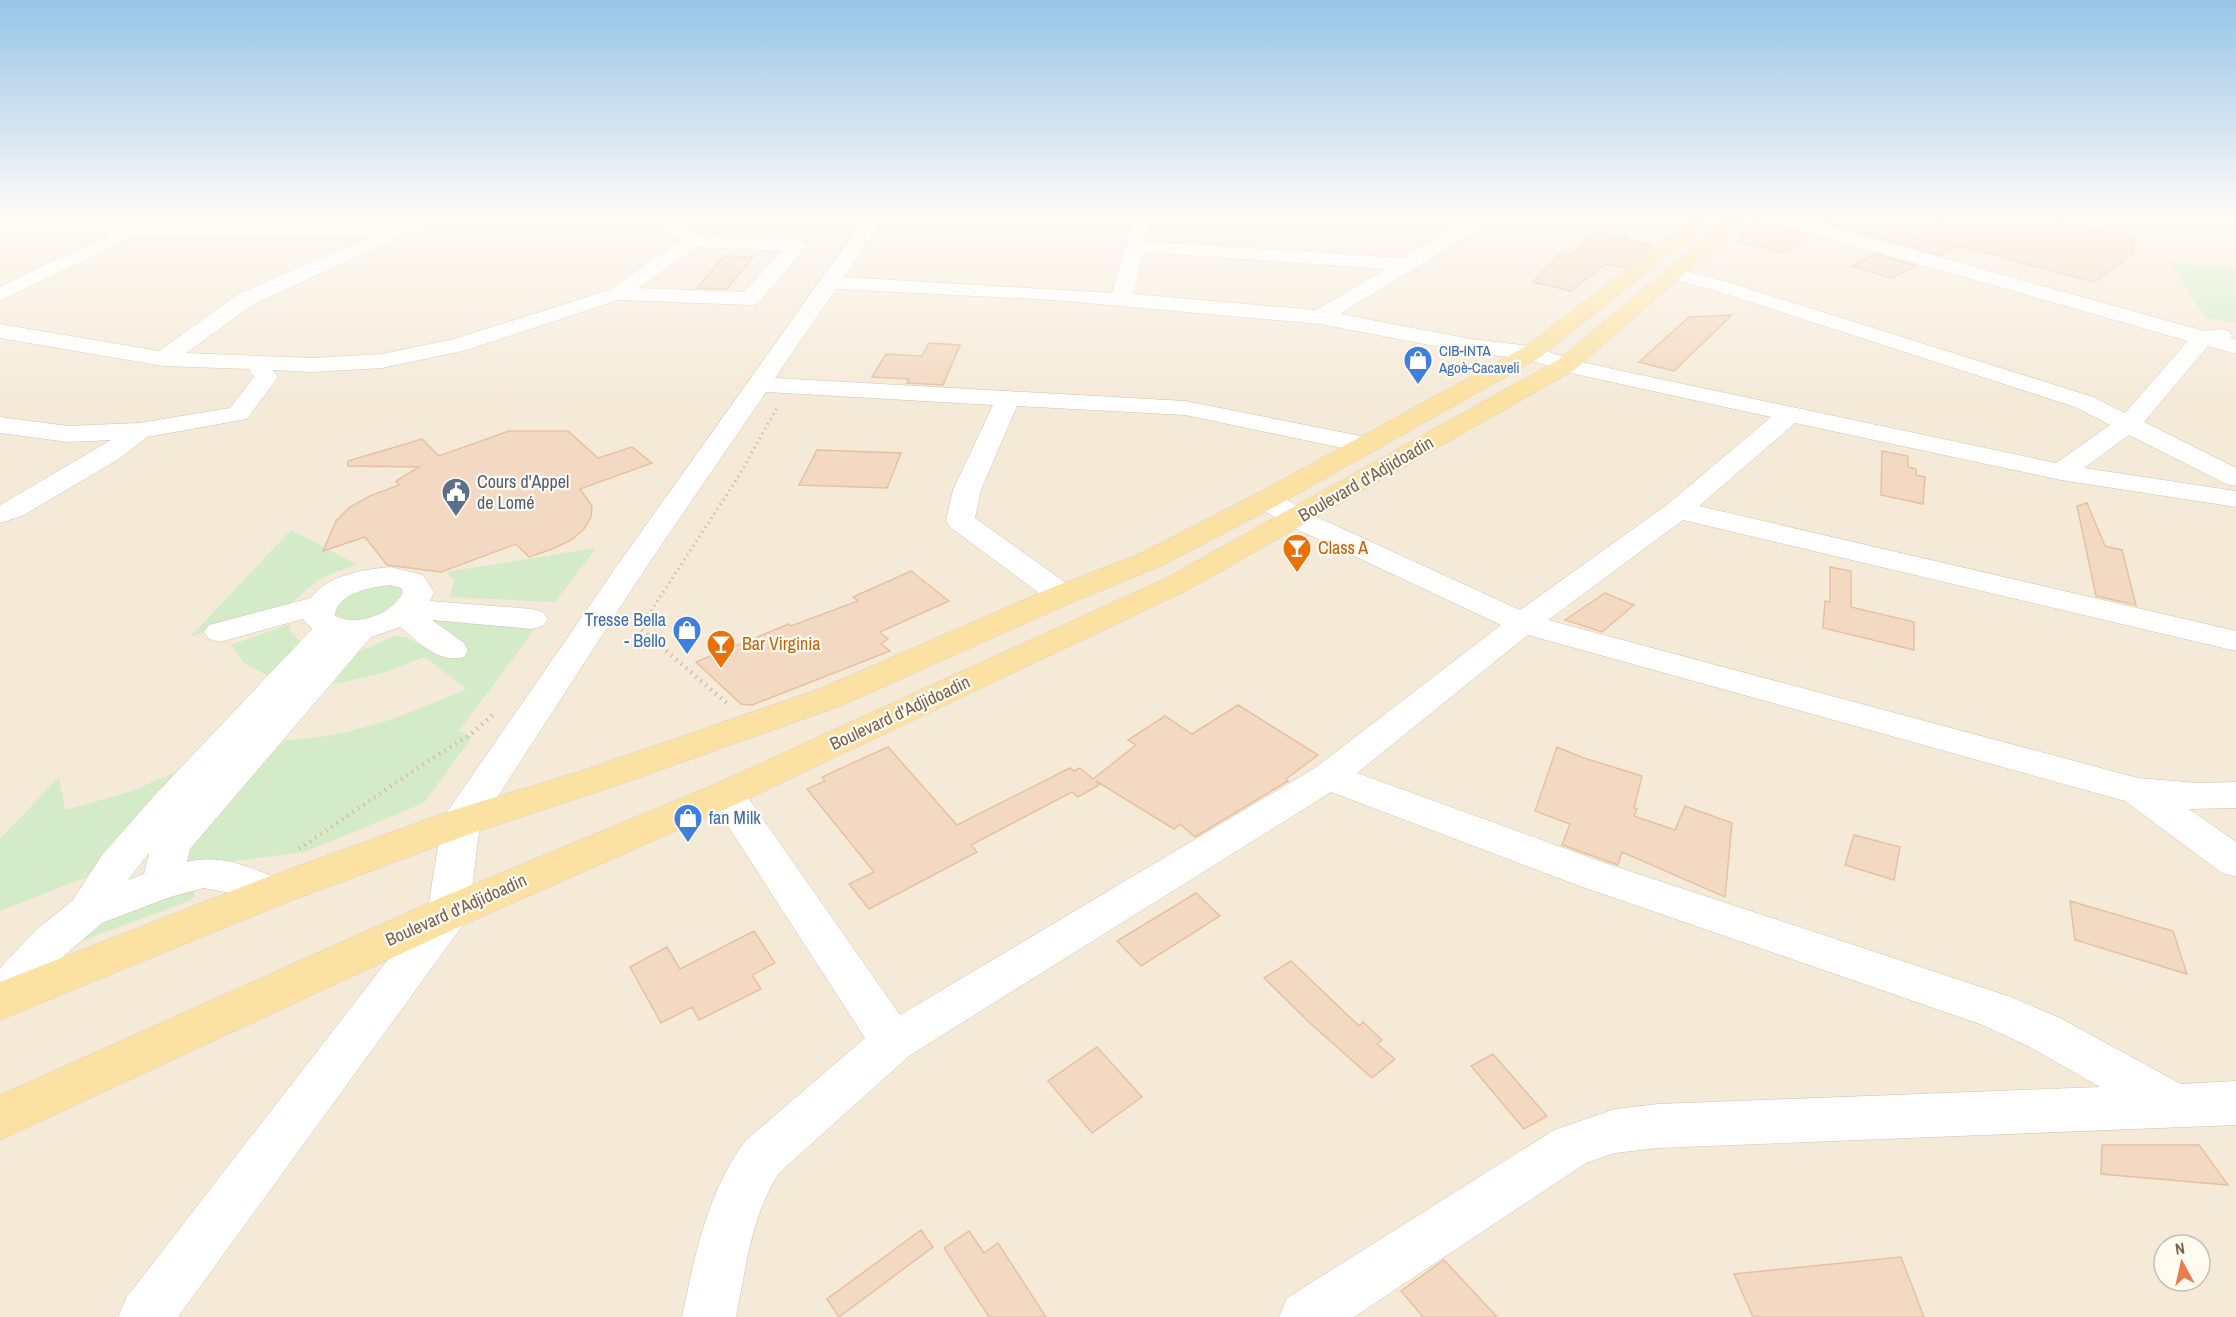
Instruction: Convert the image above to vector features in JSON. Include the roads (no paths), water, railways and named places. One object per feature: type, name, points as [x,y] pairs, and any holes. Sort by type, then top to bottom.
[{"type":"main road","name":"Boulevard d'Adjidoadin","points":[[0,999],[271,892],[461,822],[594,780],[831,697],[1062,595],[1150,560],[1266,500],[1531,353],[1633,274]]},
{"type":"main road","name":"Boulevard d'Adjidoadin","points":[[0,1118],[448,913],[726,794],[1177,584],[1566,365],[1673,274]]},
{"type":"street","points":[[0,295],[42,274]]},
{"type":"street","points":[[163,359],[246,299],[300,274]]},
{"type":"street","points":[[4,338],[163,359],[312,365],[382,361],[459,345],[616,294],[652,274]]},
{"type":"street","points":[[616,294],[750,298],[771,274]]},
{"type":"street","points":[[145,1317],[448,913],[461,822],[630,569],[835,274]]},
{"type":"street","points":[[1121,299],[1128,274]]},
{"type":"street","points":[[1320,317],[1389,274]]},
{"type":"street","points":[[1676,274],[1728,288],[2084,402],[2236,478]]},
{"type":"street","points":[[1977,274],[2236,347]]},
{"type":"street","points":[[664,295],[680,280]]},
{"type":"street","points":[[830,282],[1121,299],[1320,317],[1471,346],[1531,353],[1566,365],[2061,472],[2236,499]]},
{"type":"street","points":[[2061,472],[2129,423],[2203,338],[2236,335]]},
{"type":"street","points":[[0,425],[68,434],[139,431],[238,414],[266,377],[257,364]]},
{"type":"street","points":[[759,384],[1185,408],[1366,445]]},
{"type":"street","points":[[1009,397],[967,490],[960,521],[1062,595]]},
{"type":"street","points":[[709,1317],[729,1225],[748,1173],[762,1156],[893,1042],[1328,777],[1523,623],[1678,510],[1789,415]]},
{"type":"street","points":[[0,514],[12,510],[110,453],[139,431]]},
{"type":"street","points":[[1266,500],[1296,518],[1523,623],[2138,791],[2198,796],[2236,795]]},
{"type":"street","points":[[1678,510],[2236,641]]},
{"type":"street","points":[[162,884],[171,844],[342,624],[338,590],[351,584],[391,576],[412,580],[420,592],[418,599],[406,612],[382,624],[342,624],[220,632]]},
{"type":"street","points":[[406,612],[532,619]]},
{"type":"street","points":[[406,612],[452,650]]},
{"type":"street","points":[[0,999],[51,942],[87,912],[116,866],[166,807],[276,708]]},
{"type":"street","points":[[1328,777],[1591,874],[1995,1010],[2044,1032],[2175,1105]]},
{"type":"street","points":[[2138,791],[2236,862]]},
{"type":"street","points":[[726,794],[893,1042]]},
{"type":"street","points":[[87,912],[162,884],[204,873],[235,878],[271,892]]},
{"type":"street","points":[[1306,1317],[1571,1146],[1615,1131],[1658,1126],[2236,1103]]},
{"type":"place","name":"CIB-INTA Agoè-Cacaveli","points":[[1418,386]]},
{"type":"place","name":"Cours d'Appel de Lomé","points":[[456,518]]},
{"type":"place","name":"Class A","points":[[1297,574]]},
{"type":"place","name":"Tresse Bella - Bello","points":[[687,656]]},
{"type":"place","name":"Bar Virginia","points":[[721,670]]},
{"type":"place","name":"fan Milk","points":[[688,844]]}]
